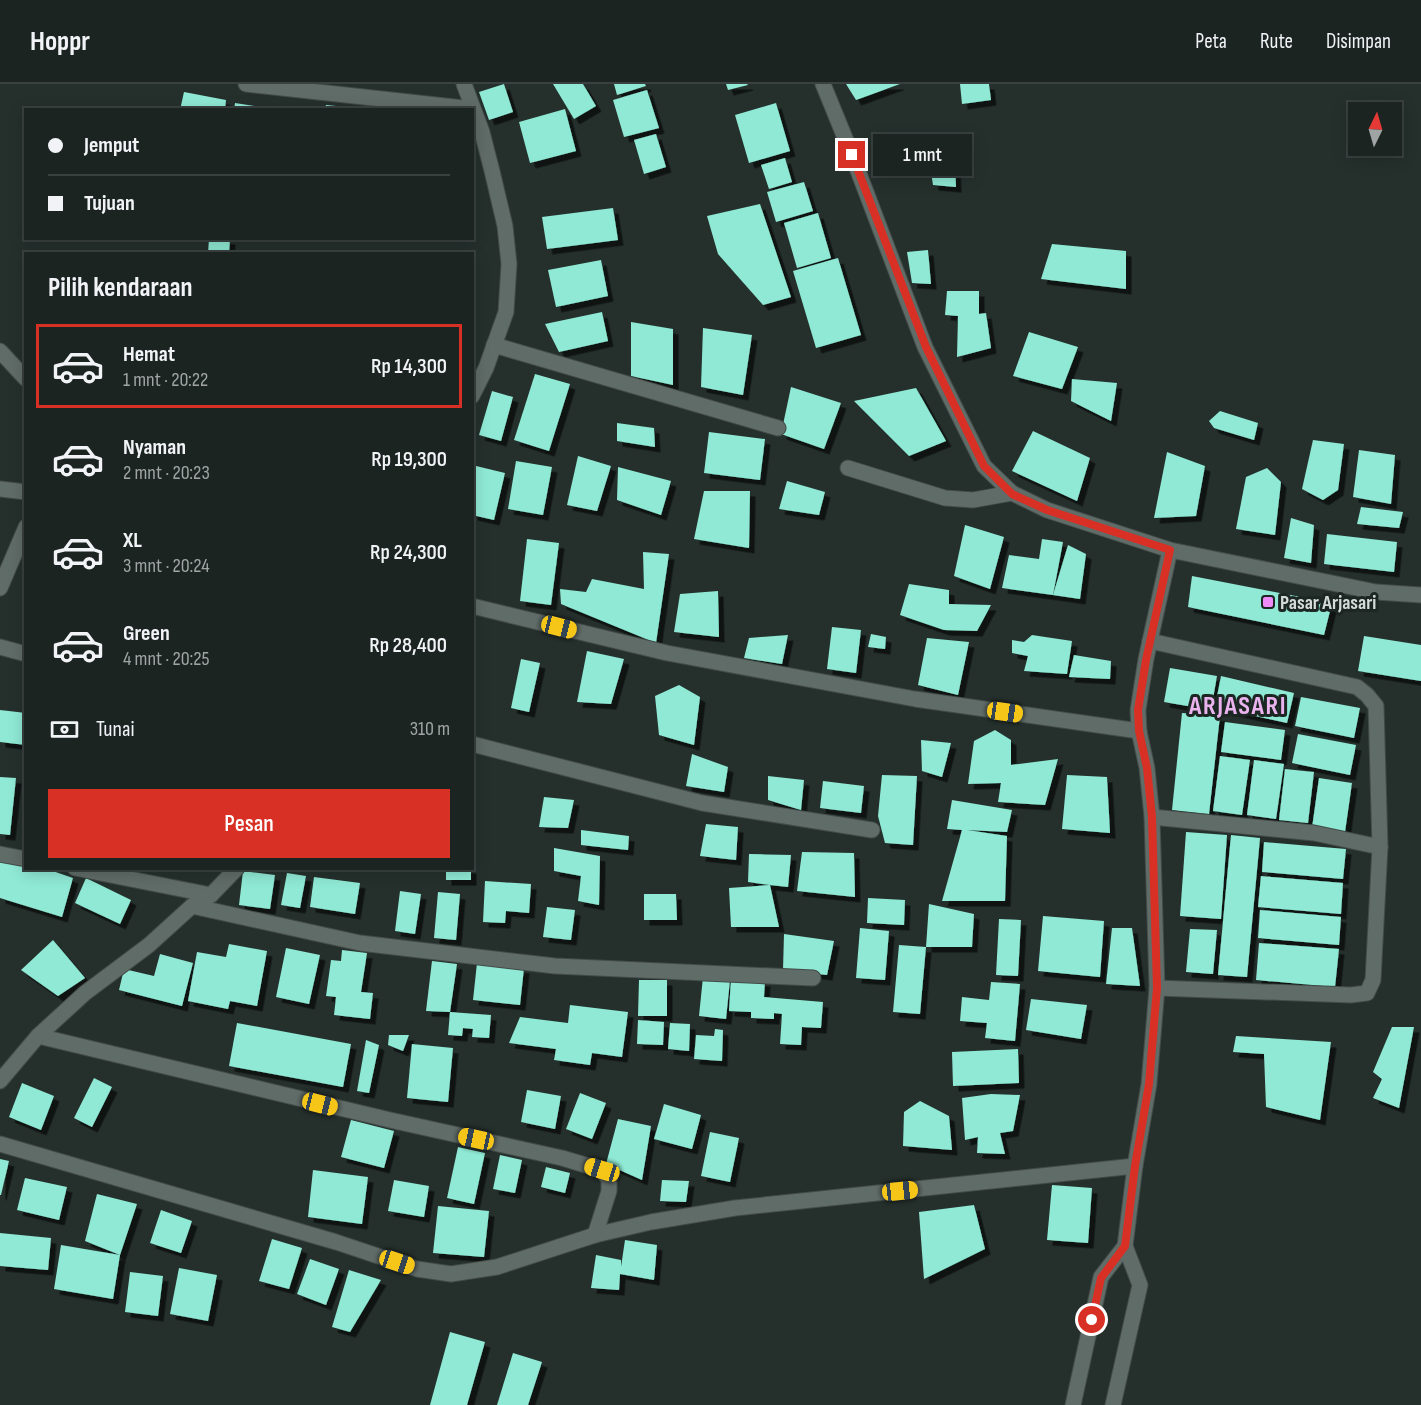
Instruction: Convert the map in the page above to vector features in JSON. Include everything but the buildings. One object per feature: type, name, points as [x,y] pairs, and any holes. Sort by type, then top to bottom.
[{"type":"street","points":[[246,84],[463,108]]},
{"type":"street","points":[[464,84],[472,108]]},
{"type":"street","points":[[822,84],[926,347],[984,466],[1012,494],[1047,510],[1170,550],[1376,592],[1421,595]]},
{"type":"street","points":[[474,114],[482,132],[505,226],[509,264],[506,312],[474,391]]},
{"type":"street","points":[[494,345],[778,428]]},
{"type":"street","points":[[0,351],[24,377]]},
{"type":"street","points":[[848,468],[945,498],[973,500],[1012,494]]},
{"type":"street","points":[[0,489],[24,492]]},
{"type":"street","points":[[0,588],[21,547]]},
{"type":"street","points":[[1113,1405],[1140,1285],[1125,1246],[1135,1166],[1149,1084],[1157,988],[1152,817],[1138,710],[1170,550]]},
{"type":"street","points":[[474,606],[667,653],[915,699],[1139,731]]},
{"type":"street","points":[[1150,641],[1357,687],[1367,695],[1376,706],[1380,848],[1373,980],[1367,993],[1157,988]]},
{"type":"street","points":[[0,647],[24,653]]},
{"type":"street","points":[[474,745],[702,803],[872,830]]},
{"type":"street","points":[[1152,817],[1314,833],[1380,848]]},
{"type":"street","points":[[0,854],[24,859]]},
{"type":"street","points":[[85,870],[211,895]]},
{"type":"street","points":[[0,1081],[38,1036],[85,993],[149,945],[192,906],[211,895],[235,870]]},
{"type":"street","points":[[192,906],[360,943],[555,966],[813,978]]},
{"type":"street","points":[[38,1036],[390,1120],[562,1158],[602,1170],[609,1180],[609,1191],[595,1234]]},
{"type":"street","points":[[0,1144],[336,1242],[417,1269],[451,1274],[497,1267],[595,1234],[651,1221],[735,1208],[1135,1166]]},
{"type":"street","points":[[1073,1405],[1101,1278],[1125,1246]]},
{"type":"place","name":"Pasar Arjasari","points":[[1268,602]]},
{"type":"district","name":"ARJASARI","points":[[1238,705]]},
{"type":"route","points":[[852,155],[926,347],[984,466],[1012,494],[1047,510],[1170,550],[1146,660],[1138,710],[1152,817],[1157,988],[1149,1084],[1135,1166],[1125,1246],[1101,1278],[1092,1320]]}]
